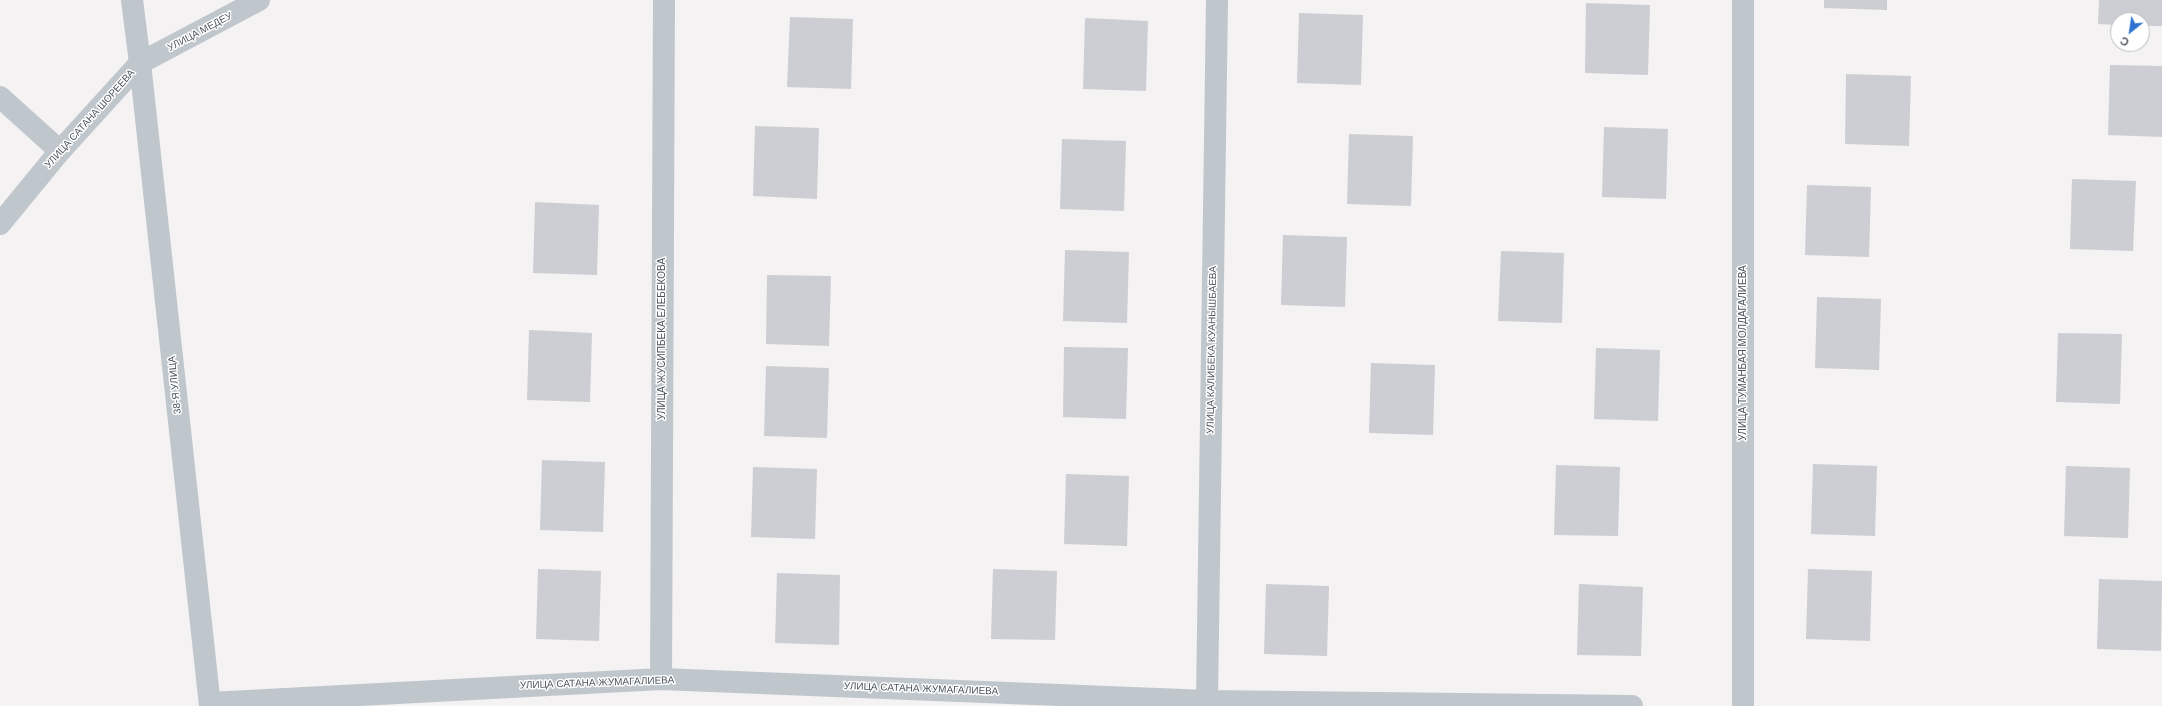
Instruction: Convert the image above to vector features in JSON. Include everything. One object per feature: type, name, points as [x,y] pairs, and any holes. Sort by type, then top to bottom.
[{"type":"street","name":"УЛИЦА САТАНА ШОРЕЕВА","points":[[0,224],[60,151],[140,63],[132,0]]},
{"type":"street","name":"УЛИЦА МЕДЕУ","points":[[140,63],[260,0]]},
{"type":"street","name":"УЛИЦА ЖУСИПБЕКА ЕЛЕБЕКОВА","points":[[661,679],[664,0]]},
{"type":"street","name":"УЛИЦА КАЛИБЕКА КУАНЫШБАЕВА","points":[[1207,701],[1217,0]]},
{"type":"street","name":"УЛИЦА ТУМАНБАЯ МОЛДАГАЛИЕВА","points":[[1742,706],[1743,0]]},
{"type":"street","name":"38-Я УЛИЦА","points":[[140,63],[210,704]]},
{"type":"street","points":[[0,97],[60,151]]},
{"type":"street","name":"УЛИЦА САТАНА ЖУМАГАЛИЕВА","points":[[210,704],[661,679],[1207,701],[1632,706]]},
{"type":"building","points":[[1824,0],[1887,0],[1887,10],[1824,8]]},
{"type":"building","points":[[2099,0],[2162,0],[2162,26],[2150,26],[2150,12],[2110,12],[2110,25],[2098,24]]},
{"type":"building","points":[[1586,3],[1650,5],[1648,75],[1585,73]]},
{"type":"building","points":[[1299,13],[1363,15],[1361,85],[1297,83]]},
{"type":"building","points":[[790,17],[853,19],[851,89],[787,87]]},
{"type":"building","points":[[1085,18],[1148,21],[1146,91],[1083,89]]},
{"type":"building","points":[[2110,65],[2162,66],[2162,137],[2108,135]]},
{"type":"building","points":[[1846,74],[1911,76],[1909,146],[1845,144]]},
{"type":"building","points":[[755,126],[819,128],[817,199],[753,196]]},
{"type":"building","points":[[1604,127],[1668,129],[1666,199],[1602,197]]},
{"type":"building","points":[[1349,134],[1413,136],[1411,206],[1347,204]]},
{"type":"building","points":[[1062,139],[1126,141],[1124,211],[1060,209]]},
{"type":"building","points":[[2072,179],[2136,181],[2133,251],[2070,249]]},
{"type":"building","points":[[1807,185],[1871,187],[1869,257],[1805,255]]},
{"type":"building","points":[[535,202],[599,205],[597,275],[533,273]]},
{"type":"building","points":[[1283,235],[1347,237],[1345,307],[1281,305]]},
{"type":"building","points":[[1065,250],[1129,252],[1127,323],[1063,321]]},
{"type":"building","points":[[1501,251],[1564,253],[1562,323],[1498,321]]},
{"type":"building","points":[[767,275],[831,276],[829,346],[766,344]]},
{"type":"building","points":[[1817,297],[1881,299],[1879,370],[1815,368]]},
{"type":"building","points":[[529,330],[592,333],[590,402],[527,400]]},
{"type":"building","points":[[2058,333],[2122,334],[2120,404],[2056,402]]},
{"type":"building","points":[[1064,347],[1128,348],[1126,419],[1063,417]]},
{"type":"building","points":[[1596,348],[1660,350],[1658,421],[1594,419]]},
{"type":"building","points":[[1371,363],[1435,365],[1433,435],[1369,433]]},
{"type":"building","points":[[766,366],[829,368],[827,438],[764,436]]},
{"type":"building","points":[[542,460],[605,462],[603,532],[540,530]]},
{"type":"building","points":[[1813,464],[1877,466],[1875,536],[1811,534]]},
{"type":"building","points":[[1556,465],[1620,467],[1618,536],[1554,535]]},
{"type":"building","points":[[2066,466],[2130,468],[2128,538],[2064,536]]},
{"type":"building","points":[[753,467],[817,469],[815,539],[751,537]]},
{"type":"building","points":[[1066,474],[1129,476],[1127,546],[1064,544]]},
{"type":"building","points":[[538,569],[601,571],[599,641],[536,639]]},
{"type":"building","points":[[993,569],[1057,571],[1055,640],[991,639]]},
{"type":"building","points":[[1808,569],[1872,571],[1870,641],[1806,639]]},
{"type":"building","points":[[777,573],[840,575],[839,645],[775,643]]},
{"type":"building","points":[[2099,579],[2162,581],[2161,651],[2097,649]]},
{"type":"building","points":[[1266,584],[1329,586],[1327,656],[1264,654]]},
{"type":"building","points":[[1579,584],[1643,587],[1641,656],[1577,655]]}]
